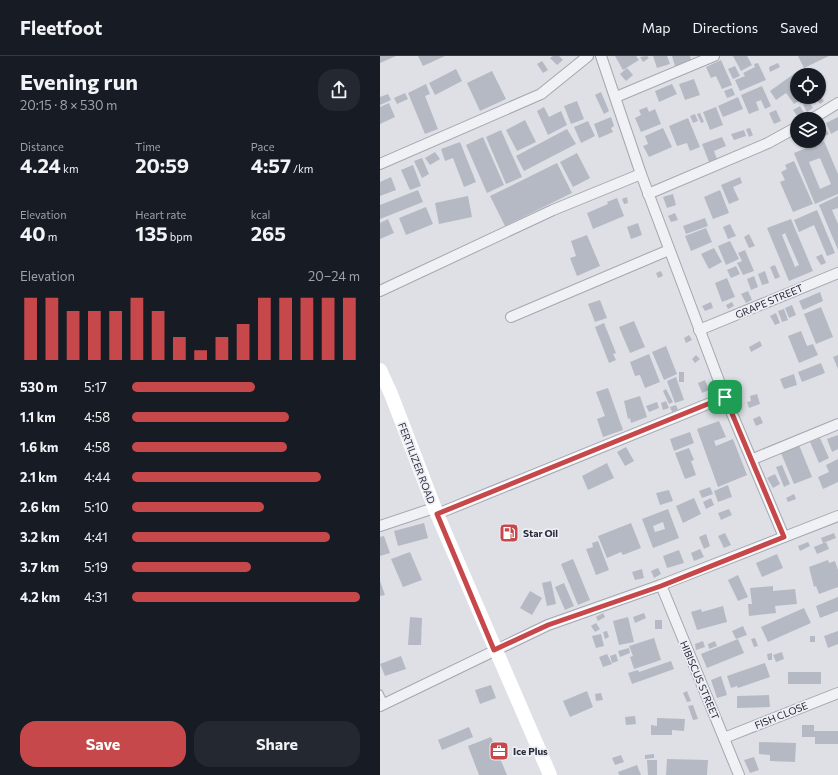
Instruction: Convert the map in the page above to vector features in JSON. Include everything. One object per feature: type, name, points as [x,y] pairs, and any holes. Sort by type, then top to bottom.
[{"type":"street","points":[[380,164],[541,94],[588,56]]},
{"type":"street","points":[[601,56],[648,194],[699,330],[725,397],[753,459],[784,537]]},
{"type":"street","points":[[616,97],[714,56]]},
{"type":"street","points":[[824,112],[838,104]]},
{"type":"street","points":[[648,194],[768,143],[790,131]]},
{"type":"street","points":[[380,291],[553,210],[641,174]]},
{"type":"street","points":[[511,317],[669,250]]},
{"type":"street","name":"GRAPE STREET","points":[[699,330],[838,273]]},
{"type":"street","name":"FERTILIZER ROAD","points":[[380,370],[391,394],[435,511],[494,650],[550,775]]},
{"type":"street","points":[[380,526],[435,511],[725,397]]},
{"type":"street","points":[[753,459],[838,424]]},
{"type":"street","points":[[382,705],[548,625],[661,586],[838,516]]},
{"type":"street","name":"HIBISCUS STREET","points":[[661,586],[740,775]]},
{"type":"street","name":"FISH CLOSE","points":[[724,738],[838,692]]},
{"type":"lane","points":[[380,693],[382,705]]},
{"type":"building","points":[[380,56],[396,56],[380,63]]},
{"type":"building","points":[[418,56],[445,56],[423,66]]},
{"type":"building","points":[[553,56],[559,56],[563,60],[557,65],[550,58]]},
{"type":"building","points":[[615,56],[636,56],[639,60],[623,70]]},
{"type":"building","points":[[647,56],[649,58],[643,62],[640,57]]},
{"type":"building","points":[[653,56],[667,56],[670,64],[657,68]]},
{"type":"building","points":[[672,56],[690,56],[691,60],[675,66]]},
{"type":"building","points":[[733,56],[747,56],[752,65],[741,71]]},
{"type":"building","points":[[798,56],[829,56],[804,68]]},
{"type":"building","points":[[721,60],[732,85],[722,89],[716,76],[711,78],[706,67]]},
{"type":"building","points":[[542,61],[548,70],[543,73],[537,64]]},
{"type":"building","points":[[758,63],[766,80],[740,91],[735,80],[745,76],[743,73],[755,67],[754,64]]},
{"type":"building","points":[[778,63],[780,67],[770,72],[769,67]]},
{"type":"building","points":[[735,66],[740,76],[733,79],[728,69]]},
{"type":"building","points":[[627,68],[633,75],[626,81],[620,74]]},
{"type":"building","points":[[456,69],[462,81],[435,95],[429,83]]},
{"type":"building","points":[[492,71],[506,99],[480,111],[467,83]]},
{"type":"building","points":[[790,77],[790,98],[786,93],[776,100],[770,91]]},
{"type":"building","points":[[694,79],[700,95],[685,100],[679,84]]},
{"type":"building","points":[[426,84],[430,94],[425,96],[438,129],[425,134],[408,93]]},
{"type":"building","points":[[672,84],[677,94],[659,102],[655,91]]},
{"type":"building","points":[[762,86],[771,106],[765,109],[761,100],[756,102],[759,110],[749,114],[741,95]]},
{"type":"building","points":[[732,88],[735,95],[727,98],[724,91]]},
{"type":"building","points":[[601,92],[609,111],[604,114],[595,95]]},
{"type":"building","points":[[405,93],[408,99],[397,104],[394,98]]},
{"type":"building","points":[[388,94],[391,100],[380,105],[380,97]]},
{"type":"building","points":[[738,97],[743,109],[723,117],[718,106]]},
{"type":"building","points":[[577,101],[584,119],[571,124],[564,106]]},
{"type":"building","points":[[389,103],[395,117],[380,124],[380,107]]},
{"type":"building","points":[[810,104],[813,108],[807,112],[803,105]]},
{"type":"building","points":[[800,106],[803,112],[794,112],[793,110]]},
{"type":"building","points":[[544,107],[549,117],[561,111],[567,125],[548,135],[537,111]]},
{"type":"building","points":[[647,107],[649,112],[655,109],[661,124],[641,132],[635,118],[641,115],[639,110]]},
{"type":"building","points":[[716,107],[723,125],[710,130],[703,112]]},
{"type":"building","points":[[776,110],[781,121],[774,124],[769,113]]},
{"type":"building","points":[[700,113],[704,122],[701,123],[697,114]]},
{"type":"building","points":[[695,114],[698,121],[693,123],[690,116]]},
{"type":"building","points":[[611,117],[614,126],[611,128],[613,132],[599,138],[594,124]]},
{"type":"building","points":[[838,117],[838,130],[831,134],[826,123]]},
{"type":"building","points":[[688,118],[700,147],[690,151],[687,143],[677,146],[669,126]]},
{"type":"building","points":[[525,120],[536,142],[517,151],[506,130]]},
{"type":"building","points":[[588,121],[595,136],[581,143],[574,127]]},
{"type":"building","points":[[663,128],[672,147],[649,157],[643,146],[648,144],[645,136]]},
{"type":"building","points":[[750,128],[753,135],[749,137],[746,129]]},
{"type":"building","points":[[567,129],[576,144],[524,171],[516,156]]},
{"type":"building","points":[[501,130],[522,177],[506,184],[486,137]]},
{"type":"building","points":[[744,130],[746,136],[734,140],[731,134]]},
{"type":"building","points":[[483,137],[504,185],[487,193],[466,145]]},
{"type":"building","points":[[722,137],[726,146],[714,151],[717,159],[709,162],[702,144]]},
{"type":"building","points":[[460,142],[476,182],[464,187],[453,158],[445,161],[441,149]]},
{"type":"building","points":[[826,146],[838,174],[838,194],[815,204],[794,153],[806,148],[826,148]],"holes":[[[820,158],[831,184],[820,189],[809,162]]]},
{"type":"building","points":[[435,152],[440,159],[430,165],[425,158]]},
{"type":"building","points":[[577,153],[590,178],[573,187],[560,162]]},
{"type":"building","points":[[422,158],[429,174],[422,178],[414,161]]},
{"type":"building","points":[[794,161],[813,204],[793,212],[780,182],[785,180],[781,172],[787,169],[785,165]]},
{"type":"building","points":[[557,163],[572,193],[505,226],[490,196]]},
{"type":"building","points":[[413,165],[421,186],[410,190],[401,170]]},
{"type":"building","points":[[391,177],[396,190],[380,196],[380,182]]},
{"type":"building","points":[[740,177],[742,183],[733,187],[739,200],[729,204],[721,185]]},
{"type":"building","points":[[418,190],[423,202],[380,219],[380,205]]},
{"type":"building","points":[[720,190],[729,213],[713,219],[704,197]]},
{"type":"building","points":[[673,194],[676,205],[667,208],[663,197]]},
{"type":"building","points":[[468,196],[472,217],[439,224],[435,203]]},
{"type":"building","points":[[838,196],[838,208],[832,210],[838,224],[838,250],[819,205]]},
{"type":"building","points":[[627,197],[628,203],[624,204],[622,199]]},
{"type":"building","points":[[617,198],[624,216],[593,229],[587,213],[608,204],[607,202]]},
{"type":"building","points":[[426,207],[433,224],[406,235],[399,218]]},
{"type":"building","points":[[817,210],[835,253],[827,256],[814,225],[799,232],[794,220]]},
{"type":"building","points":[[675,213],[678,220],[671,222],[668,216]]},
{"type":"building","points":[[705,218],[708,226],[686,234],[683,226]]},
{"type":"building","points":[[388,219],[394,233],[380,239],[380,223]]},
{"type":"building","points":[[791,219],[813,271],[789,281],[767,228]],"holes":[[[785,233],[799,265],[795,267],[782,235]]]},
{"type":"building","points":[[638,223],[642,235],[631,239],[627,227]]},
{"type":"building","points":[[730,224],[736,236],[728,239],[723,227]]},
{"type":"building","points":[[706,228],[712,242],[691,251],[685,236]]},
{"type":"building","points":[[749,234],[755,246],[749,248],[744,237]]},
{"type":"building","points":[[587,235],[600,266],[577,276],[570,258],[576,256],[571,241]]},
{"type":"building","points":[[730,241],[739,259],[726,265],[718,246]]},
{"type":"building","points":[[714,248],[722,262],[709,269],[701,254]]},
{"type":"building","points":[[745,250],[754,271],[743,275],[737,263],[742,261],[738,253]]},
{"type":"building","points":[[822,254],[826,263],[821,265],[816,257]]},
{"type":"building","points":[[775,265],[780,277],[775,279],[770,267]]},
{"type":"building","points":[[736,266],[740,274],[731,278],[727,270]]},
{"type":"building","points":[[661,271],[663,276],[658,278],[656,273]]},
{"type":"building","points":[[765,271],[769,283],[762,285],[758,274]]},
{"type":"building","points":[[754,276],[758,287],[751,290],[747,279]]},
{"type":"building","points":[[727,278],[735,297],[722,302],[715,283]]},
{"type":"building","points":[[748,291],[752,300],[746,303],[741,294]]},
{"type":"building","points":[[820,292],[823,301],[803,310],[799,301]]},
{"type":"building","points":[[600,300],[607,318],[595,322],[588,304]]},
{"type":"building","points":[[711,302],[713,308],[705,311],[702,306]]},
{"type":"building","points":[[732,302],[734,306],[728,309],[726,305]]},
{"type":"building","points":[[792,305],[796,315],[789,318],[785,308]]},
{"type":"building","points":[[821,307],[833,337],[816,344],[804,314]]},
{"type":"building","points":[[784,309],[788,320],[782,322],[778,311]]},
{"type":"building","points":[[776,313],[780,323],[775,325],[770,316]]},
{"type":"building","points":[[634,321],[645,347],[630,353],[619,327]]},
{"type":"building","points":[[604,323],[616,353],[613,354],[616,360],[609,363],[595,327]]},
{"type":"building","points":[[801,331],[807,346],[813,344],[818,355],[799,363],[788,336]]},
{"type":"building","points":[[689,335],[692,340],[686,343],[684,338]]},
{"type":"building","points":[[760,341],[762,346],[751,352],[749,347]]},
{"type":"building","points":[[666,346],[677,374],[664,380],[652,352]]},
{"type":"building","points":[[649,354],[660,382],[645,388],[640,375],[635,376],[630,362]]},
{"type":"building","points":[[696,355],[700,359],[695,363],[692,359]]},
{"type":"building","points":[[838,355],[838,369],[833,357]]},
{"type":"building","points":[[821,363],[825,373],[802,382],[798,372]]},
{"type":"building","points":[[679,372],[684,372],[684,382],[679,382]]},
{"type":"building","points":[[794,374],[797,385],[784,389],[780,379]]},
{"type":"building","points":[[676,377],[684,400],[675,403],[667,381]]},
{"type":"building","points":[[705,380],[709,390],[702,393],[698,383]]},
{"type":"building","points":[[608,388],[623,430],[603,437],[597,419],[605,416],[596,392]]},
{"type":"building","points":[[666,389],[673,402],[669,404],[663,391]]},
{"type":"building","points":[[757,394],[760,404],[749,408],[747,402],[751,401],[750,396]]},
{"type":"building","points":[[640,396],[647,417],[631,423],[630,418],[628,419],[624,401]]},
{"type":"building","points":[[666,401],[669,408],[663,410],[661,403]]},
{"type":"building","points":[[657,402],[659,408],[649,412],[646,406]]},
{"type":"building","points":[[676,405],[678,410],[672,412],[670,407]]},
{"type":"building","points":[[760,416],[763,423],[756,426],[753,419]]},
{"type":"building","points":[[719,421],[726,437],[714,441],[716,446],[733,439],[747,475],[718,487],[697,429]]},
{"type":"building","points":[[690,432],[694,443],[674,451],[670,439]]},
{"type":"building","points":[[838,435],[838,449],[832,452],[827,439]]},
{"type":"building","points":[[820,438],[829,458],[819,463],[810,442]]},
{"type":"building","points":[[799,445],[812,477],[794,484],[781,453]]},
{"type":"building","points":[[626,447],[634,461],[625,466],[617,452]]},
{"type":"building","points":[[689,448],[694,460],[691,461],[696,475],[685,479],[675,453]]},
{"type":"building","points":[[838,459],[838,482],[823,489],[818,477],[829,472],[826,465]]},
{"type":"building","points":[[607,463],[614,478],[588,490],[582,476]]},
{"type":"building","points":[[782,465],[790,484],[784,487],[776,467]]},
{"type":"building","points":[[775,474],[780,484],[773,488],[767,478]]},
{"type":"building","points":[[728,485],[732,497],[718,502],[714,491]]},
{"type":"building","points":[[710,487],[713,494],[702,498],[699,491]]},
{"type":"building","points":[[669,490],[673,501],[660,505],[656,493]]},
{"type":"building","points":[[794,494],[796,499],[788,502],[786,498]]},
{"type":"building","points":[[694,498],[701,514],[683,523],[676,506]]},
{"type":"building","points":[[711,498],[714,505],[706,509],[703,502]]},
{"type":"building","points":[[668,509],[679,538],[653,548],[642,519]],"holes":[[[663,522],[665,529],[655,532],[653,526]]]},
{"type":"building","points":[[729,509],[732,515],[721,520],[718,513]]},
{"type":"building","points":[[424,523],[428,538],[398,546],[394,531]]},
{"type":"building","points":[[631,523],[641,548],[623,555],[621,552],[607,558],[598,536]]},
{"type":"building","points":[[725,533],[731,545],[724,548],[718,536]]},
{"type":"building","points":[[834,533],[836,538],[823,543],[821,538]]},
{"type":"building","points":[[706,534],[710,546],[704,549],[699,537]]},
{"type":"building","points":[[384,536],[390,553],[380,556],[380,537]]},
{"type":"building","points":[[598,541],[609,570],[596,575],[586,549],[593,547],[592,543]]},
{"type":"building","points":[[808,542],[810,546],[800,551],[798,546]]},
{"type":"building","points":[[826,542],[829,549],[817,554],[814,547]]},
{"type":"building","points":[[700,549],[704,557],[694,561],[691,553]]},
{"type":"building","points":[[679,550],[684,563],[667,568],[663,556]]},
{"type":"building","points":[[410,552],[422,580],[403,587],[391,559]]},
{"type":"building","points":[[777,554],[783,568],[762,577],[756,563]]},
{"type":"building","points":[[573,559],[590,600],[578,605],[561,564]]},
{"type":"building","points":[[828,560],[829,563],[835,561],[838,570],[838,587],[819,594],[816,586],[814,587],[809,567]]},
{"type":"building","points":[[658,568],[661,574],[654,578],[651,571]]},
{"type":"building","points":[[642,569],[644,578],[635,580],[632,572]]},
{"type":"building","points":[[738,575],[748,597],[738,601],[728,580]]},
{"type":"building","points":[[380,581],[385,595],[380,596]]},
{"type":"building","points":[[551,581],[556,604],[547,606],[542,583]]},
{"type":"building","points":[[564,583],[574,606],[565,610],[555,587]]},
{"type":"building","points":[[773,586],[773,591],[795,589],[797,604],[775,606],[776,613],[749,616],[748,604],[752,604],[750,588]]},
{"type":"building","points":[[530,591],[542,598],[532,615],[520,608]]},
{"type":"building","points":[[838,597],[838,611],[820,618],[816,606]]},
{"type":"building","points":[[723,606],[727,622],[697,630],[691,612],[701,609],[702,612]]},
{"type":"building","points":[[804,608],[811,623],[768,642],[761,627]]},
{"type":"building","points":[[603,613],[605,617],[598,621],[596,617]]},
{"type":"building","points":[[644,613],[646,618],[635,623],[633,617]]},
{"type":"building","points":[[410,617],[422,618],[421,645],[408,645]]},
{"type":"building","points":[[628,617],[634,642],[619,645],[613,621]]},
{"type":"building","points":[[655,620],[662,620],[662,629],[655,629]]},
{"type":"building","points":[[596,623],[600,629],[595,632],[591,626]]},
{"type":"building","points":[[743,626],[747,635],[736,639],[732,631]]},
{"type":"building","points":[[607,631],[609,637],[605,639],[603,632]]},
{"type":"building","points":[[838,631],[838,644],[828,648],[824,636]]},
{"type":"building","points":[[601,634],[604,646],[596,648],[592,636]]},
{"type":"building","points":[[810,636],[815,636],[815,642],[810,642]]},
{"type":"building","points":[[654,638],[661,660],[634,669],[630,657],[633,656],[629,646]]},
{"type":"building","points":[[755,638],[758,646],[754,647],[751,639]]},
{"type":"building","points":[[738,639],[744,653],[707,668],[701,654]]},
{"type":"building","points":[[703,641],[705,647],[696,650],[695,644]]},
{"type":"building","points":[[715,641],[717,646],[709,649],[708,644]]},
{"type":"building","points":[[629,648],[630,653],[620,657],[618,651]]},
{"type":"building","points":[[782,652],[784,659],[776,662],[773,655]]},
{"type":"building","points":[[772,653],[772,660],[768,660],[767,654]]},
{"type":"building","points":[[607,654],[612,664],[603,667],[599,657]]},
{"type":"building","points":[[616,654],[618,661],[612,663],[610,656]]},
{"type":"building","points":[[401,656],[406,669],[385,676],[380,664]]},
{"type":"building","points":[[671,661],[674,669],[632,684],[628,673],[638,670],[639,672]]},
{"type":"building","points":[[765,663],[770,677],[738,688],[737,686],[731,688],[727,676]]},
{"type":"building","points":[[788,672],[821,672],[821,684],[788,684]]},
{"type":"building","points":[[721,676],[727,695],[717,698],[711,680]]},
{"type":"building","points":[[491,685],[496,698],[480,704],[475,690]]},
{"type":"building","points":[[587,691],[593,707],[570,717],[563,701]]},
{"type":"building","points":[[687,691],[691,701],[687,702],[683,693]]},
{"type":"building","points":[[601,693],[603,700],[596,701],[595,694]]},
{"type":"building","points":[[769,695],[770,707],[737,708],[737,696]]},
{"type":"building","points":[[693,705],[698,719],[693,720],[688,706]]},
{"type":"building","points":[[635,716],[636,724],[626,725],[625,717]]},
{"type":"building","points":[[657,718],[685,719],[684,731],[672,730],[672,735],[651,735],[651,725],[657,726]]},
{"type":"building","points":[[802,725],[814,725],[814,731],[838,731],[838,744],[815,744],[815,737],[802,737]]},
{"type":"building","points":[[469,727],[473,737],[442,750],[438,740]]},
{"type":"building","points":[[491,737],[507,775],[479,775],[468,746]]},
{"type":"building","points":[[759,742],[796,743],[795,762],[770,761],[770,755],[759,754]]},
{"type":"building","points":[[654,754],[654,758],[645,759],[645,755]]},
{"type":"building","points":[[621,755],[624,762],[615,765],[612,758]]},
{"type":"building","points":[[754,757],[759,770],[750,773],[744,760]]},
{"type":"building","points":[[667,759],[708,760],[707,775],[666,775]]},
{"type":"building","points":[[647,760],[657,760],[657,775],[648,775]]},
{"type":"building","points":[[637,765],[641,775],[619,775],[618,772]]},
{"type":"place","name":"Star Oil","points":[[509,533]]},
{"type":"place","name":"Ice Plus","points":[[499,751]]},
{"type":"route","points":[[725,397],[753,459],[784,537],[661,586],[548,625],[494,650],[437,514],[725,397]]}]
